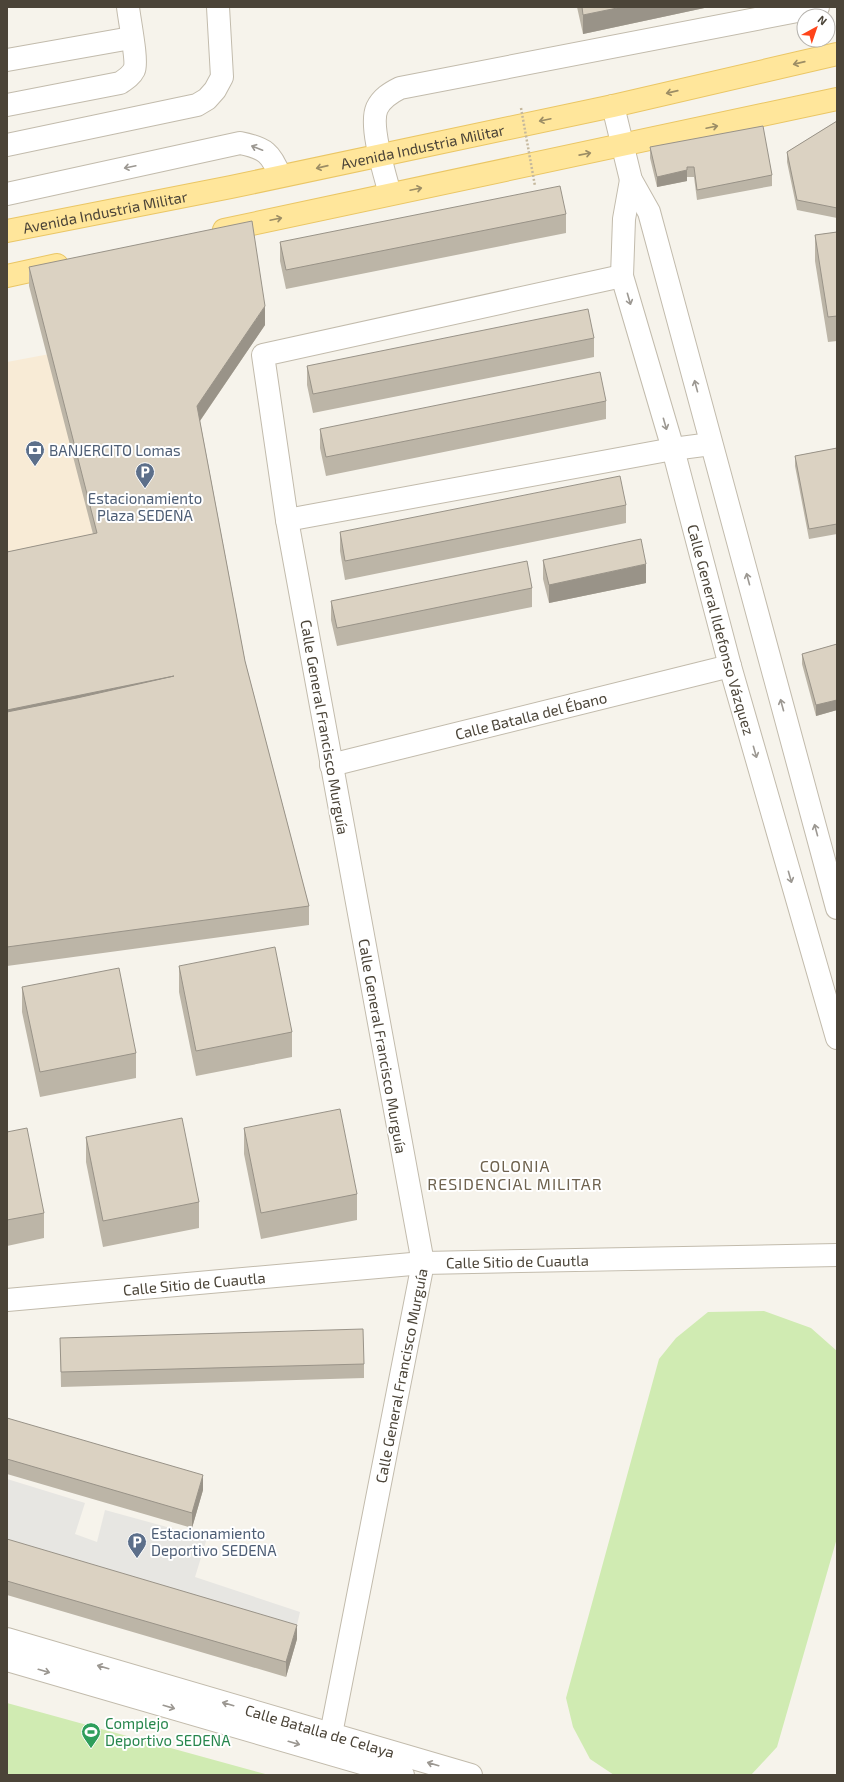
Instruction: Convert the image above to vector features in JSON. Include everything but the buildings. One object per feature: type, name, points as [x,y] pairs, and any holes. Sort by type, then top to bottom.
[{"type":"main road","name":"Avenida Industria Militar","points":[[7,231],[280,176],[613,106],[837,54]]},
{"type":"main road","points":[[206,234],[837,99]]},
{"type":"main road","points":[[7,276],[74,262]]},
{"type":"street","points":[[7,105],[120,83],[128,77],[135,69],[135,59],[128,7]]},
{"type":"street","points":[[7,145],[197,105],[207,99],[215,90],[222,77],[218,7]]},
{"type":"street","points":[[390,194],[374,124],[376,109],[385,96],[400,88],[818,7]]},
{"type":"street","points":[[7,60],[131,38]]},
{"type":"street","name":"Calle General Ildefonso Vázquez","points":[[613,106],[631,180],[649,212],[837,908]]},
{"type":"street","points":[[7,194],[240,143],[257,146],[268,153],[275,163],[280,176]]},
{"type":"street","name":"Calle General Ildefonso Vázquez","points":[[631,180],[624,219],[622,276],[672,449],[730,666],[837,1038]]},
{"type":"street","points":[[624,219],[649,212]]},
{"type":"street","name":"Calle General Francisco Murguía","points":[[331,1734],[423,1263],[287,520],[263,355],[622,276]]},
{"type":"street","points":[[287,520],[672,449],[712,444]]},
{"type":"street","name":"Calle Batalla del Ébano","points":[[332,765],[730,666]]},
{"type":"street","name":"Calle Sitio de Cuautla","points":[[7,1300],[423,1263],[837,1255]]},
{"type":"street","name":"Calle Batalla de Celaya","points":[[7,1639],[471,1775]]},
{"type":"street","name":"Calle Batalla de Celaya","points":[[7,1660],[403,1775]]},
{"type":"path","points":[[521,108],[534,186]]},
{"type":"shaded area","points":[[55,353],[97,552],[7,571],[7,362]]},
{"type":"shaded area","name":"Estacionamiento Deportivo SEDENA","points":[[7,1479],[85,1503],[75,1534],[97,1542],[105,1510],[207,1538],[195,1577],[300,1612],[297,1625],[7,1540]]},
{"type":"green space","points":[[764,1311],[811,1328],[837,1351],[837,1538],[777,1747],[751,1775],[614,1775],[590,1759],[573,1727],[566,1698],[659,1359],[676,1338],[708,1312]]},
{"type":"green space","name":"Complejo Deportivo SEDENA","points":[[7,1703],[269,1775],[7,1775]]},
{"type":"place","name":"BANJERCITO Lomas","points":[[35,467]]},
{"type":"place","name":"Estacionamiento Plaza SEDENA","points":[[145,489]]},
{"type":"place","name":"Estacionamiento Deportivo SEDENA","points":[[137,1559]]},
{"type":"place","name":"Complejo Deportivo SEDENA","points":[[91,1749]]},
{"type":"district","name":"COLONIA RESIDENCIAL MILITAR","points":[[515,1174]]}]
